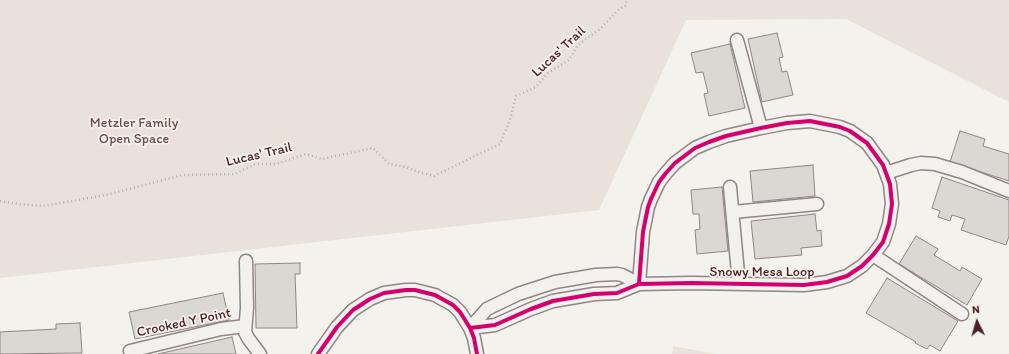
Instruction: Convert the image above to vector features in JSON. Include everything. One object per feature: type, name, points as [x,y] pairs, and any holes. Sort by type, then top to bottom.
[{"type":"street","points":[[737,40],[761,128]]},
{"type":"street","name":"Snowy Mesa Loop","points":[[470,328],[495,325],[553,301],[588,294],[617,292],[639,284],[804,285],[827,282],[847,276],[855,272],[874,255],[883,242],[891,214],[890,184],[886,173],[875,153],[867,144],[850,131],[840,127],[810,121],[787,123],[761,128],[709,142],[675,163],[666,173],[654,192],[648,207],[643,232],[639,284]]},
{"type":"street","points":[[886,173],[921,163],[936,164],[957,170],[1009,191]]},
{"type":"street","points":[[730,187],[739,284]]},
{"type":"street","points":[[733,212],[817,204]]},
{"type":"street","points":[[874,255],[962,314]]},
{"type":"street","name":"Crooked Y Point","points":[[246,261],[247,308],[245,326],[248,338],[260,354]]},
{"type":"street","name":"Snowy Mesa Loop","points":[[470,328],[487,309],[518,294],[555,282],[596,275],[617,274],[639,284]]},
{"type":"street","points":[[318,354],[337,327],[353,310],[370,299],[384,293],[415,290],[445,300],[460,312],[470,328],[474,338],[477,354]]},
{"type":"street","name":"Crooked Y Point","points":[[130,351],[221,329],[245,326]]},
{"type":"green space","name":"Metzler Family Open Space","points":[[0,0],[1009,0],[1009,102],[846,19],[686,20],[599,210],[0,278]]},
{"type":"green space","points":[[673,346],[716,354],[672,354]]},
{"type":"building","points":[[777,33],[783,57],[779,58],[782,72],[787,71],[793,95],[762,102],[748,39]]},
{"type":"building","points":[[730,44],[745,108],[709,116],[704,94],[708,93],[703,72],[696,73],[691,53]]},
{"type":"building","points":[[960,131],[985,139],[983,146],[1009,154],[1009,181],[950,162]]},
{"type":"building","points":[[813,165],[815,196],[753,202],[750,171]]},
{"type":"building","points":[[942,177],[1009,200],[1009,236],[1006,245],[961,230],[965,219],[952,215],[950,221],[938,217],[940,211],[932,208]]},
{"type":"building","points":[[722,187],[728,251],[697,254],[695,230],[700,229],[699,214],[693,214],[691,190]]},
{"type":"building","points":[[815,214],[817,231],[821,230],[822,246],[801,248],[802,255],[755,259],[751,221]]},
{"type":"building","points":[[916,236],[938,249],[934,255],[960,271],[962,267],[982,279],[967,305],[899,264]]},
{"type":"building","points":[[300,263],[300,274],[295,274],[297,328],[256,328],[255,264]]},
{"type":"building","points":[[887,278],[958,321],[940,351],[930,345],[927,349],[915,343],[916,342],[866,313]]},
{"type":"building","points":[[223,293],[229,320],[135,339],[129,312]]},
{"type":"building","points":[[80,323],[82,353],[0,354],[0,332],[56,329],[56,324]]},
{"type":"building","points":[[232,337],[236,354],[158,354]]},
{"type":"cycle path","points":[[470,328],[495,325],[553,301],[594,294],[617,293],[639,284],[691,283],[804,285],[827,282],[847,276],[862,266],[873,255],[883,242],[889,224],[892,204],[890,184],[883,165],[867,143],[850,131],[840,127],[810,121],[787,123],[726,136],[695,148],[675,163],[666,173],[659,182],[651,199],[643,232],[639,284]]},
{"type":"cycle path","points":[[318,354],[337,327],[353,310],[370,299],[384,293],[406,290],[415,290],[435,295],[453,305],[460,312],[470,328],[474,338],[477,354]]}]
